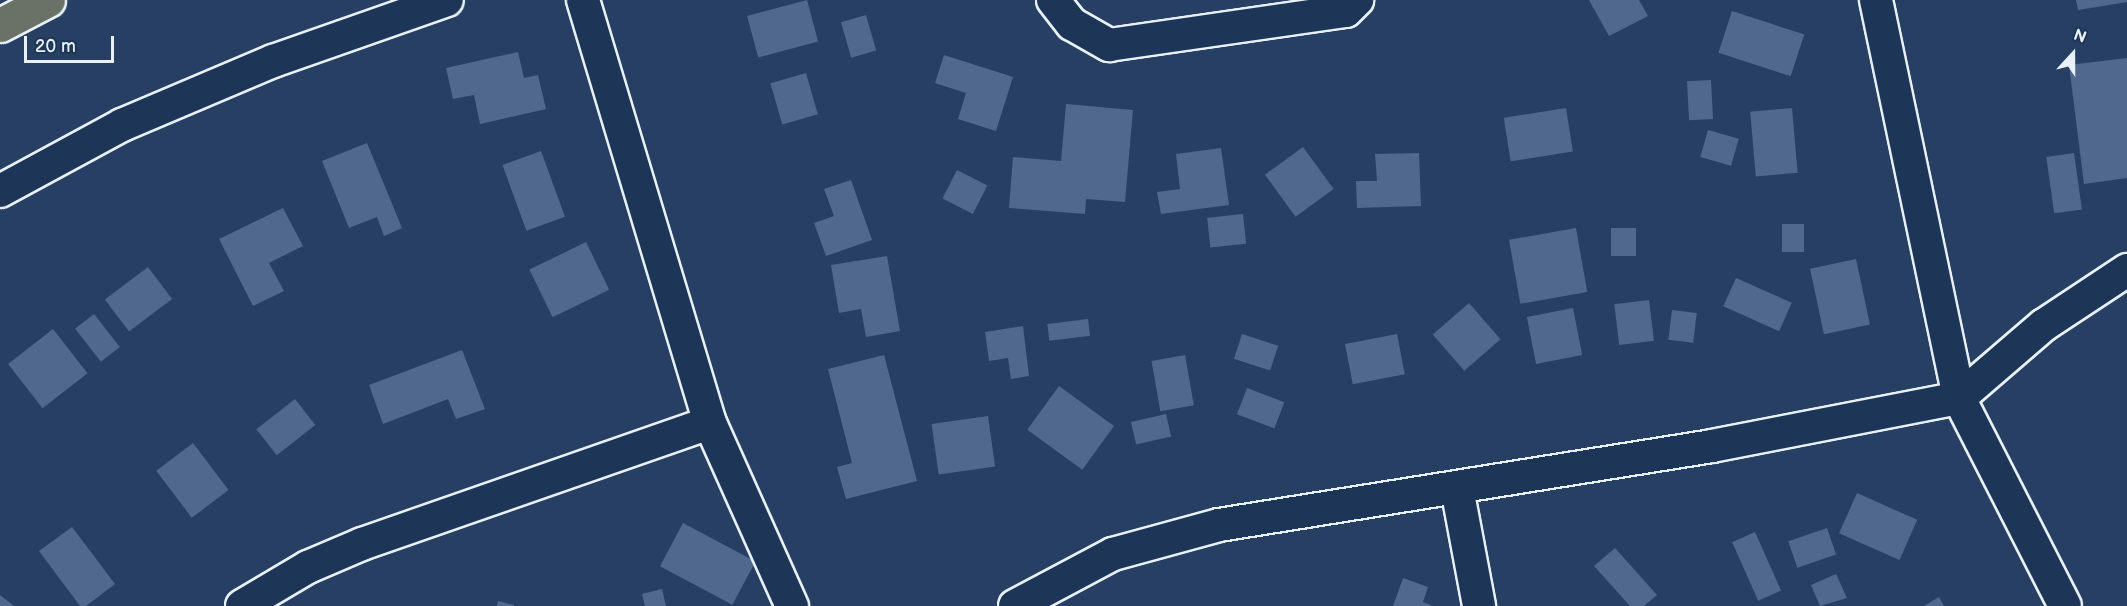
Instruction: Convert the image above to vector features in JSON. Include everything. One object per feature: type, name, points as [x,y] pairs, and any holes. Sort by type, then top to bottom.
[{"type":"highway","points":[[0,25],[48,0]]},
{"type":"street","points":[[0,191],[133,121],[273,61],[447,0]]},
{"type":"street","points":[[583,0],[710,423],[792,606]]},
{"type":"street","points":[[1053,0],[1072,24],[1109,45],[1346,11],[1357,0]]},
{"type":"street","points":[[1876,0],[1959,398],[2065,606]]},
{"type":"street","points":[[1015,606],[1113,554],[1219,525],[1457,488],[1959,398],[2044,325],[2127,270]]},
{"type":"street","points":[[242,606],[308,567],[362,544],[710,423]]},
{"type":"street","points":[[1457,488],[1479,606]]},
{"type":"building","points":[[807,0],[818,42],[758,58],[747,16]]},
{"type":"building","points":[[1589,0],[1639,0],[1648,16],[1609,36]]},
{"type":"building","points":[[2076,0],[2127,0],[2127,2],[2078,10]]},
{"type":"building","points":[[1732,11],[1804,34],[1791,76],[1718,53]]},
{"type":"building","points":[[866,15],[876,51],[851,58],[841,22]]},
{"type":"building","points":[[518,52],[524,78],[538,75],[546,109],[480,124],[474,95],[453,99],[446,68]]},
{"type":"building","points":[[944,55],[1013,77],[996,131],[958,119],[966,93],[935,83]]},
{"type":"building","points":[[2127,58],[2127,178],[2084,184],[2069,65]]},
{"type":"building","points":[[806,73],[818,114],[782,125],[770,83]]},
{"type":"building","points":[[1711,80],[1713,119],[1689,120],[1687,81]]},
{"type":"building","points":[[1066,104],[1133,110],[1125,202],[1086,199],[1085,214],[1009,208],[1013,157],[1061,161]]},
{"type":"building","points":[[1566,108],[1573,151],[1511,161],[1504,118]]},
{"type":"building","points":[[1792,108],[1798,173],[1756,176],[1750,112]]},
{"type":"building","points":[[1708,130],[1739,139],[1731,166],[1700,157]]},
{"type":"building","points":[[367,143],[402,228],[384,236],[377,217],[349,228],[322,161]]},
{"type":"building","points":[[1303,147],[1334,189],[1296,217],[1265,175]]},
{"type":"building","points":[[1221,148],[1229,205],[1161,214],[1157,192],[1180,189],[1176,154]]},
{"type":"building","points":[[541,151],[565,217],[526,231],[502,165]]},
{"type":"building","points":[[1419,153],[1421,206],[1357,208],[1356,181],[1377,181],[1375,154]]},
{"type":"building","points":[[2074,153],[2082,209],[2054,213],[2046,157]]},
{"type":"building","points":[[957,170],[987,185],[973,214],[942,199]]},
{"type":"building","points":[[851,180],[872,240],[826,256],[814,223],[834,216],[824,189]]},
{"type":"building","points":[[283,208],[303,246],[269,263],[284,291],[253,306],[219,239]]},
{"type":"building","points":[[1243,214],[1246,244],[1210,248],[1207,218]]},
{"type":"building","points":[[1782,224],[1804,224],[1804,252],[1782,252]]},
{"type":"building","points":[[1576,228],[1587,292],[1520,304],[1509,240]]},
{"type":"building","points":[[1611,228],[1636,228],[1636,256],[1611,256]]},
{"type":"building","points":[[586,242],[609,290],[553,317],[529,270]]},
{"type":"building","points":[[887,256],[900,331],[866,337],[861,309],[839,313],[831,265]]},
{"type":"building","points":[[1856,259],[1870,325],[1824,334],[1810,269]]},
{"type":"building","points":[[148,267],[172,299],[129,331],[105,299]]},
{"type":"building","points":[[1736,278],[1792,303],[1779,331],[1723,306]]},
{"type":"building","points":[[1649,300],[1654,341],[1619,345],[1614,304]]},
{"type":"building","points":[[1469,303],[1500,339],[1464,371],[1433,334]]},
{"type":"building","points":[[1573,308],[1582,355],[1536,364],[1527,317]]},
{"type":"building","points":[[1672,310],[1697,313],[1693,343],[1668,340]]},
{"type":"building","points":[[94,314],[120,347],[101,362],[75,329]]},
{"type":"building","points":[[1088,319],[1090,336],[1049,341],[1047,324]]},
{"type":"building","points":[[1023,326],[1029,376],[1011,379],[1008,358],[989,361],[985,332]]},
{"type":"building","points":[[53,329],[87,373],[43,408],[8,364]]},
{"type":"building","points":[[1242,334],[1278,346],[1270,370],[1234,359]]},
{"type":"building","points":[[1397,334],[1405,374],[1353,384],[1345,344]]},
{"type":"building","points":[[462,350],[485,409],[456,419],[448,399],[383,424],[369,385]]},
{"type":"building","points":[[884,355],[917,481],[846,499],[837,467],[852,463],[828,369]]},
{"type":"building","points":[[1185,355],[1194,405],[1160,411],[1152,361]]},
{"type":"building","points":[[1059,386],[1114,426],[1082,470],[1027,430]]},
{"type":"building","points":[[1247,388],[1284,402],[1274,428],[1237,414]]},
{"type":"building","points":[[295,399],[315,425],[277,455],[256,429]]},
{"type":"building","points":[[1166,414],[1171,436],[1136,445],[1131,422]]},
{"type":"building","points":[[988,416],[995,467],[939,474],[932,424]]},
{"type":"building","points":[[193,443],[229,490],[192,518],[156,471]]},
{"type":"building","points":[[1857,493],[1917,520],[1899,560],[1839,533]]},
{"type":"building","points":[[683,523],[755,561],[732,605],[660,566]]},
{"type":"building","points":[[72,527],[115,584],[86,606],[80,606],[39,551]]},
{"type":"building","points":[[1827,528],[1836,554],[1797,568],[1788,541]]},
{"type":"building","points":[[1755,532],[1781,590],[1758,601],[1732,542]]},
{"type":"building","points":[[1615,548],[1657,595],[1644,606],[1630,606],[1594,566]]},
{"type":"building","points":[[1836,574],[1847,598],[1820,606],[1811,585]]},
{"type":"building","points":[[1403,578],[1428,587],[1423,602],[1433,606],[1393,606]]},
{"type":"building","points":[[662,589],[666,606],[645,606],[642,594]]},
{"type":"building","points":[[0,595],[14,606],[0,606]]},
{"type":"building","points":[[1939,597],[1944,606],[1924,606]]},
{"type":"building","points":[[498,601],[514,605],[514,606],[497,606]]}]
